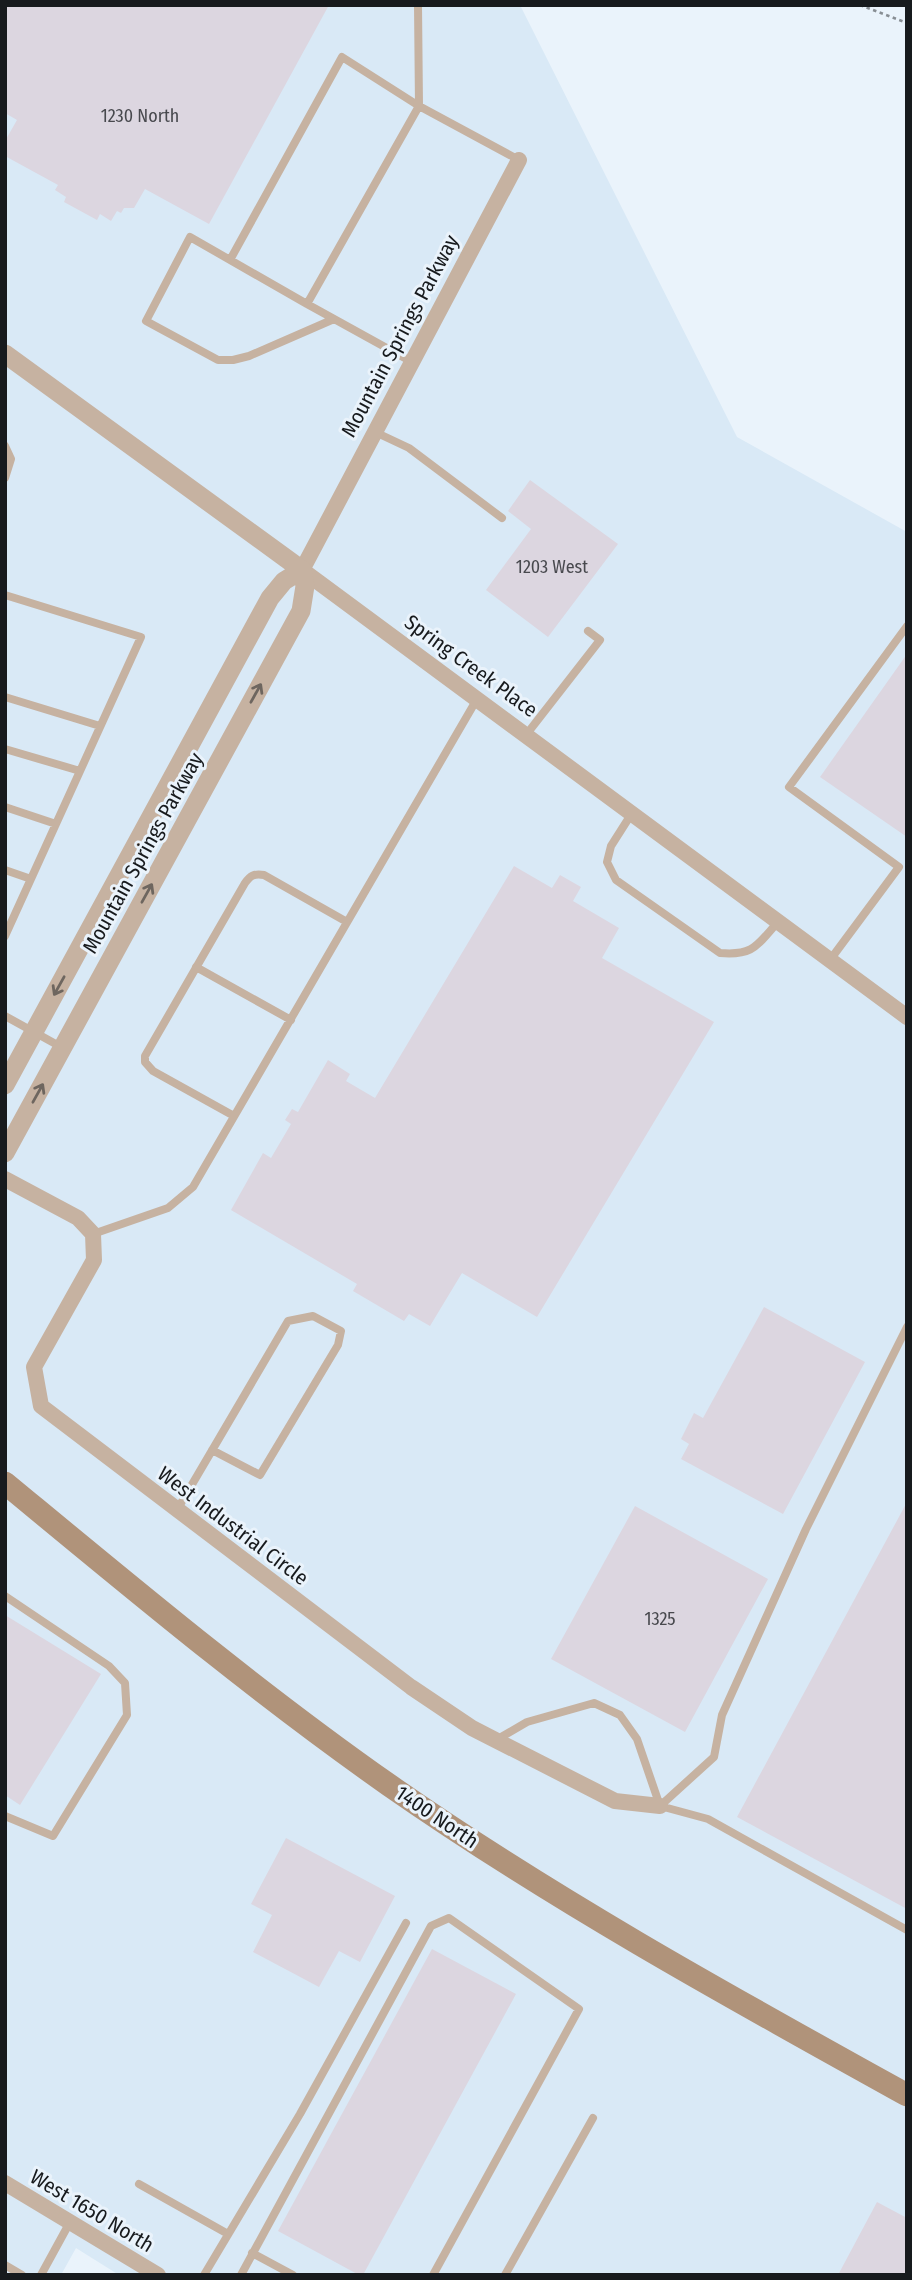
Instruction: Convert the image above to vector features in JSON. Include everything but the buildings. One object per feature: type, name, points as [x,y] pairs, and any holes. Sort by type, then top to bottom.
[{"type":"main road","name":"1400 North","points":[[5,1483],[206,1649],[390,1786],[509,1866],[657,1955],[907,2095]]},
{"type":"street","name":"Mountain Springs Parkway","points":[[5,1085],[270,598],[284,581],[302,570],[519,160]]},
{"type":"street","name":"Spring Creek Place","points":[[5,354],[907,1017]]},
{"type":"street","name":"Mountain Springs Parkway","points":[[5,1153],[300,611],[305,586],[302,570]]},
{"type":"street","points":[[5,1178],[78,1218],[93,1234]]},
{"type":"street","name":"West Industrial Circle","points":[[93,1234],[94,1260],[34,1367],[41,1406],[411,1687],[472,1728],[615,1801],[660,1806]]},
{"type":"street","name":"West 1650 North","points":[[5,2183],[158,2275]]},
{"type":"lane","points":[[307,304],[419,106],[418,5]]},
{"type":"lane","points":[[230,260],[342,57],[419,106],[519,160]]},
{"type":"lane","points":[[334,319],[249,356],[233,360],[218,360],[146,321],[190,237],[412,362]]},
{"type":"lane","points":[[375,432],[409,448],[502,518]]},
{"type":"lane","points":[[5,446],[11,459],[5,478]]},
{"type":"lane","points":[[5,595],[141,637],[5,936]]},
{"type":"lane","points":[[830,960],[899,867],[789,787],[907,626]]},
{"type":"lane","points":[[526,735],[600,640],[589,631]]},
{"type":"lane","points":[[5,697],[100,726]]},
{"type":"lane","points":[[93,1234],[168,1208],[193,1187],[477,699]]},
{"type":"lane","points":[[5,749],[80,771]]},
{"type":"lane","points":[[5,807],[56,824]]},
{"type":"lane","points":[[632,813],[611,846],[607,862],[616,880],[720,953],[737,955],[753,949],[778,922]]},
{"type":"lane","points":[[5,870],[31,879]]},
{"type":"lane","points":[[234,1116],[153,1071],[145,1062],[145,1056],[244,883],[256,874],[264,875],[347,922]]},
{"type":"lane","points":[[196,967],[290,1020]]},
{"type":"lane","points":[[5,1016],[63,1048]]},
{"type":"lane","points":[[177,1510],[212,1450],[288,1321],[313,1316],[341,1331],[338,1345],[260,1475],[212,1450]]},
{"type":"lane","points":[[660,1806],[714,1758],[722,1715],[806,1529],[907,1327]]},
{"type":"lane","points":[[5,1596],[109,1666],[125,1683],[127,1715],[53,1836],[5,1816]]},
{"type":"lane","points":[[496,1740],[527,1722],[594,1703],[620,1716],[637,1739],[660,1806]]},
{"type":"lane","points":[[660,1806],[708,1819],[907,1930]]},
{"type":"lane","points":[[241,2275],[431,1926],[449,1918],[579,2009],[433,2275]]},
{"type":"lane","points":[[204,2275],[300,2114],[407,1923]]},
{"type":"lane","points":[[505,2275],[593,2118]]},
{"type":"lane","points":[[139,2184],[228,2234]]},
{"type":"lane","points":[[41,2275],[70,2222]]},
{"type":"lane","points":[[252,2253],[293,2275]]},
{"type":"lane","points":[[5,2265],[22,2275]]},
{"type":"path","points":[[860,5],[907,23]]},
{"type":"shaded area","points":[[5,5],[520,5],[737,437],[907,532],[907,2275],[119,2275],[76,2248],[61,2275],[5,2275]]}]
